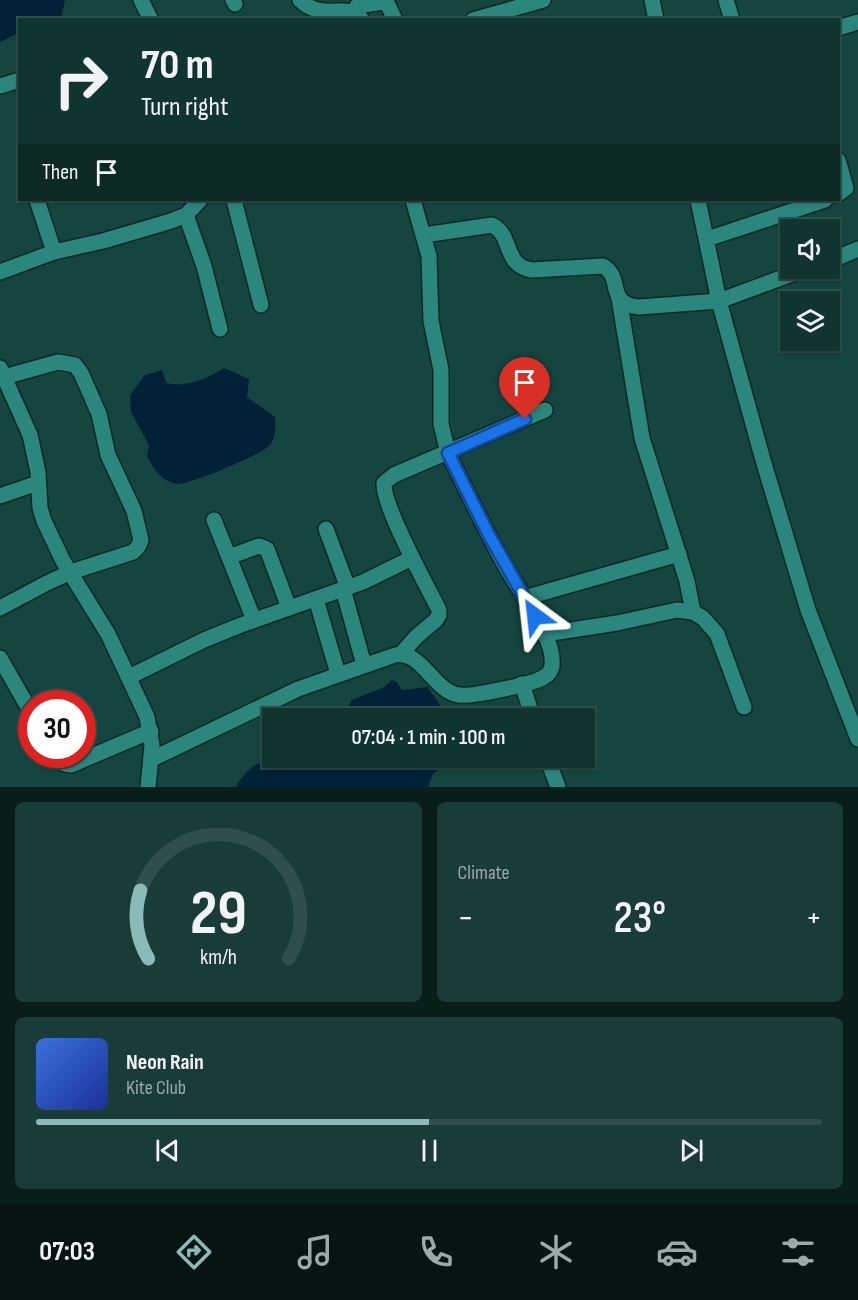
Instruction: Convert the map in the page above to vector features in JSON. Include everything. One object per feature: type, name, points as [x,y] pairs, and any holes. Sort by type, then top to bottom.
[{"type":"street","points":[[141,0],[150,18]]},
{"type":"street","points":[[300,0],[312,8],[346,2],[353,3],[360,13],[383,2],[388,4],[394,18]]},
{"type":"street","points":[[479,18],[543,0]]},
{"type":"street","points":[[652,0],[656,18]]},
{"type":"street","points":[[726,0],[731,18]]},
{"type":"street","points":[[840,27],[858,22]]},
{"type":"street","points":[[0,86],[18,81]]},
{"type":"street","points":[[840,167],[846,188],[840,192]]},
{"type":"street","points":[[37,201],[54,252]]},
{"type":"street","points":[[0,272],[54,252],[103,241],[186,215],[199,201]]},
{"type":"street","points":[[234,201],[261,305]]},
{"type":"street","points":[[401,654],[418,663],[454,694],[472,695],[542,679],[552,667],[551,653],[545,634],[489,535],[448,453],[441,424],[441,370],[431,321],[429,256],[413,201]]},
{"type":"street","points":[[698,201],[719,301],[763,460],[808,610],[858,739]]},
{"type":"street","points":[[707,239],[822,201]]},
{"type":"street","points":[[186,215],[204,266],[220,329]]},
{"type":"street","points":[[424,235],[492,225],[502,232],[512,258],[517,265],[523,268],[532,270],[603,266],[608,269],[619,298],[642,438],[687,580],[693,612]]},
{"type":"street","points":[[840,257],[858,249]]},
{"type":"street","points":[[619,298],[627,306],[639,307],[719,301],[780,278]]},
{"type":"street","points":[[0,608],[71,572],[133,552],[141,540],[134,511],[108,455],[99,414],[81,373],[75,365],[58,362],[4,382],[30,435],[38,472],[40,508],[44,521],[63,561],[71,572],[108,634],[151,731],[152,759],[148,787]]},
{"type":"street","points":[[152,759],[273,700],[364,664],[401,654],[439,615],[439,610],[412,558],[386,496],[384,483],[394,475],[545,410]]},
{"type":"street","points":[[0,496],[38,483]]},
{"type":"street","points":[[214,520],[254,620]]},
{"type":"street","points":[[326,529],[345,589],[364,664]]},
{"type":"street","points":[[229,557],[259,546],[267,549],[289,608]]},
{"type":"street","points":[[524,598],[678,554]]},
{"type":"street","points":[[129,677],[204,640],[254,620],[345,589],[412,558]]},
{"type":"street","points":[[316,599],[338,674]]},
{"type":"street","points":[[545,634],[617,623],[677,610],[693,612],[703,618],[717,634],[744,707]]},
{"type":"street","points":[[0,658],[18,690]]},
{"type":"street","points":[[522,684],[530,708]]},
{"type":"street","points":[[96,754],[151,731]]},
{"type":"street","points":[[551,768],[558,787]]},
{"type":"water","points":[[0,0],[65,1],[60,18],[18,18],[18,33],[0,42]]},
{"type":"water","points":[[224,368],[249,379],[247,397],[275,417],[273,441],[256,454],[210,475],[177,484],[167,480],[155,470],[147,456],[149,445],[131,412],[130,395],[145,375],[162,370],[166,383],[181,384],[203,379]]},
{"type":"water","points":[[392,680],[397,682],[402,690],[427,687],[441,708],[348,708],[352,700],[384,687]]},
{"type":"water","points":[[262,762],[262,768],[440,768],[433,774],[428,787],[236,787],[252,767]]},
{"type":"route","points":[[525,419],[448,453],[506,567],[535,616]]}]
